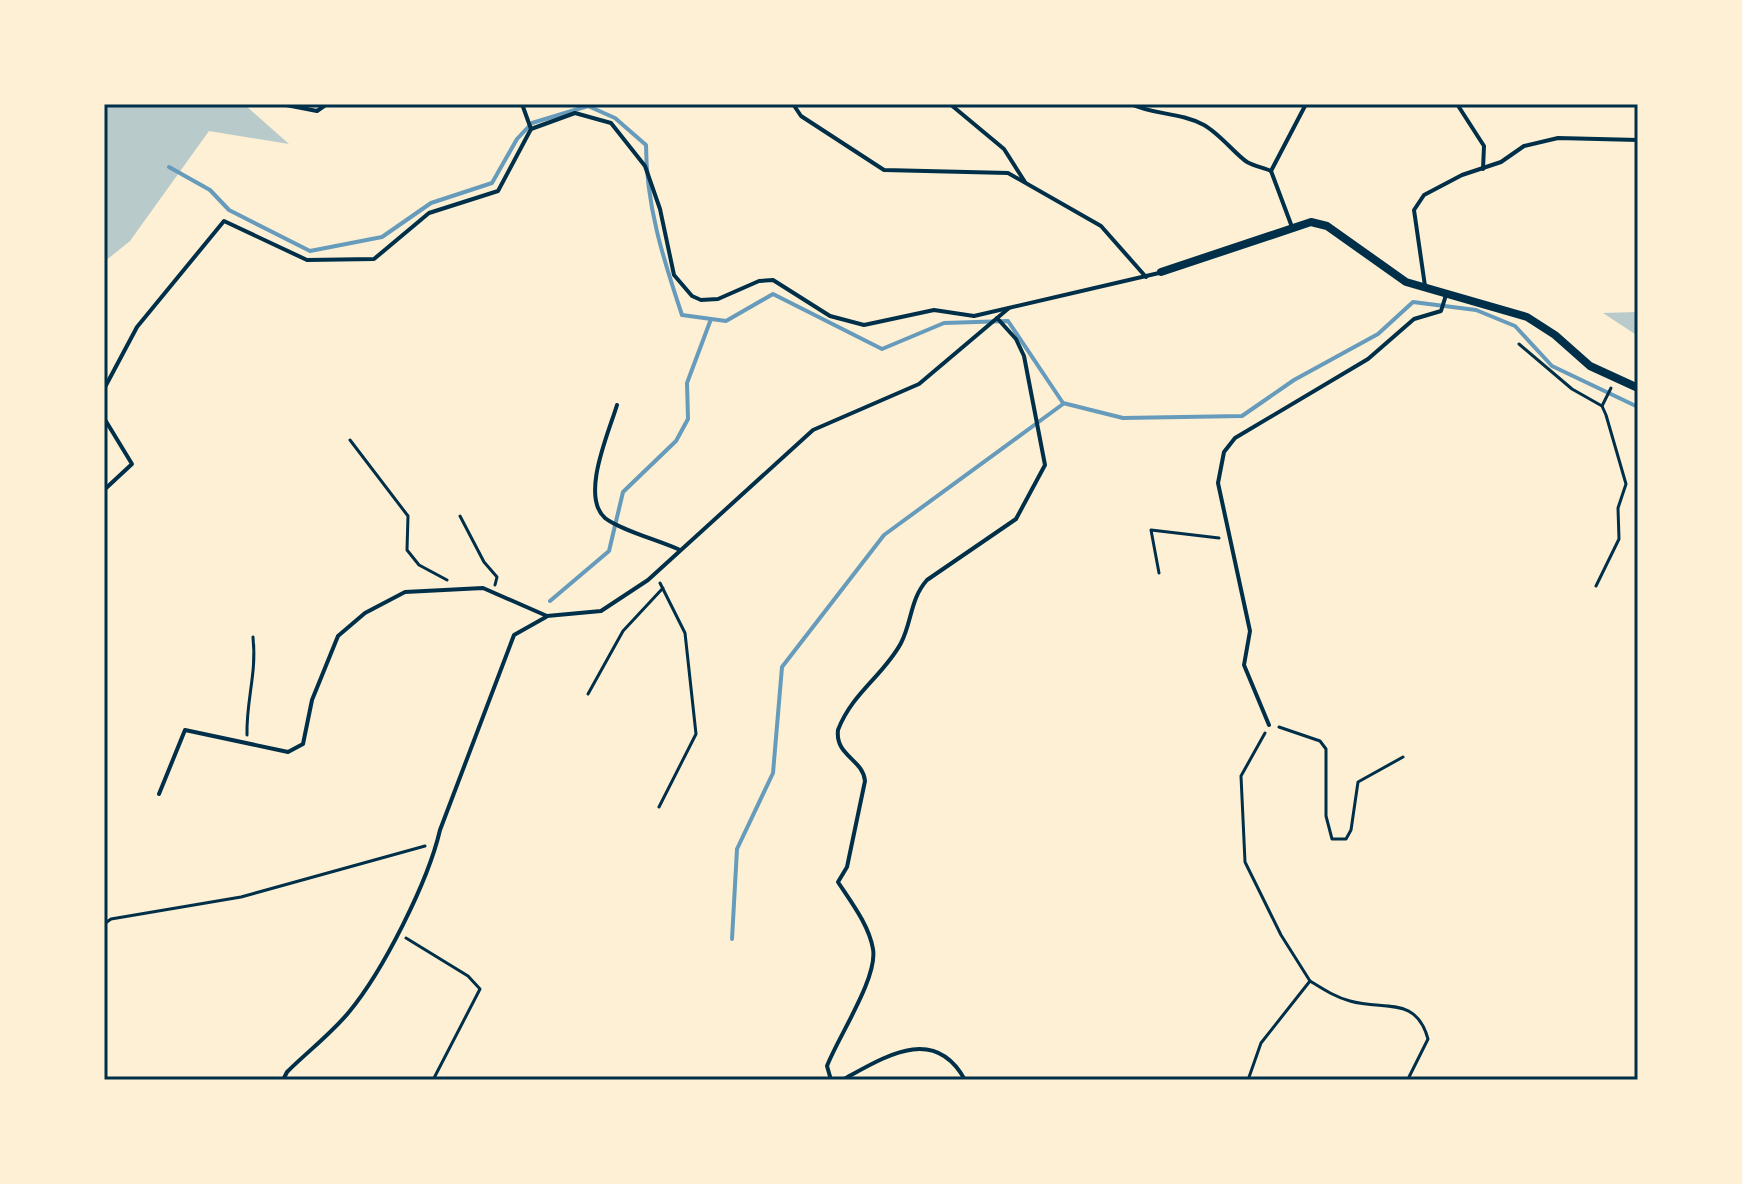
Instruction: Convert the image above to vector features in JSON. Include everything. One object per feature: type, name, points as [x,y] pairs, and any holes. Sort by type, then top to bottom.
[{"type":"street","points":[[1161,272],[1311,222],[1327,226],[1406,282],[1527,317],[1555,335],[1590,366],[1638,388]]},
{"type":"lane","points":[[281,104],[317,111],[327,104]]},
{"type":"lane","points":[[522,104],[531,129]]},
{"type":"lane","points":[[793,104],[801,116],[884,170],[1008,173],[1101,226],[1146,277]]},
{"type":"lane","points":[[950,104],[1004,149],[1025,183]]},
{"type":"lane","points":[[1131,104],[1146,112],[1166,111],[1203,125],[1237,150],[1245,161],[1271,171]]},
{"type":"lane","points":[[1292,227],[1271,171],[1306,104]]},
{"type":"lane","points":[[1457,104],[1484,146],[1483,169]]},
{"type":"lane","points":[[104,389],[137,327],[224,221],[307,260],[374,259],[429,213],[498,191],[531,129],[575,113],[611,123],[645,166],[660,209],[674,275],[692,296],[701,300],[718,299],[759,281],[773,280],[830,316],[864,325],[934,310],[974,316],[1161,272]]},
{"type":"lane","points":[[1425,286],[1414,210],[1424,195],[1483,169],[1524,146],[1558,138],[1638,140]]},
{"type":"lane","points":[[1269,725],[1244,665],[1250,631],[1218,483],[1224,452],[1235,438],[1368,359],[1414,319],[1441,311],[1446,295]]},
{"type":"lane","points":[[283,1080],[287,1072],[350,1011],[398,933],[432,862],[514,635],[547,616],[601,611],[653,576],[813,430],[919,384],[1011,306]]},
{"type":"lane","points":[[831,1080],[827,1066],[857,1003],[874,952],[858,914],[838,882],[847,867],[865,781],[861,769],[843,752],[838,730],[862,688],[902,642],[917,591],[927,580],[1016,519],[1045,465],[1024,356],[1016,339],[997,318]]},
{"type":"lane","points":[[617,405],[595,475],[595,504],[606,519],[680,550]]},
{"type":"lane","points":[[104,418],[132,464],[104,490]]},
{"type":"lane","points":[[159,794],[185,730],[288,752],[303,744],[312,700],[338,636],[365,613],[405,592],[483,588],[547,616]]},
{"type":"lane","points":[[842,1080],[881,1059],[915,1047],[941,1055],[959,1069],[965,1080]]},
{"type":"path","points":[[1519,344],[1572,389],[1602,406]]},
{"type":"path","points":[[1596,586],[1619,539],[1618,508],[1626,484],[1602,406],[1616,377]]},
{"type":"path","points":[[350,440],[408,516],[407,550],[419,565],[463,589]]},
{"type":"path","points":[[460,516],[484,562],[497,577],[493,592]]},
{"type":"path","points":[[1159,573],[1151,530],[1230,539]]},
{"type":"path","points":[[653,576],[663,588],[685,633],[696,734],[659,807]]},
{"type":"path","points":[[588,694],[623,631],[663,588]]},
{"type":"path","points":[[248,743],[247,714],[256,668],[253,637]]},
{"type":"path","points":[[1403,757],[1358,782],[1351,830],[1346,839],[1332,839],[1326,816],[1326,749],[1320,741],[1269,725],[1241,776],[1245,862],[1281,935],[1310,981],[1353,1003],[1411,1011],[1423,1021],[1428,1039],[1409,1077]]},
{"type":"path","points":[[104,924],[111,919],[241,897],[437,842]]},
{"type":"path","points":[[398,933],[468,976],[480,989],[433,1080]]},
{"type":"path","points":[[1248,1080],[1261,1043],[1310,981]]},
{"type":"shaded area","points":[[104,104],[244,104],[289,144],[209,131],[130,241],[104,262]]},
{"type":"shaded area","points":[[1638,312],[1638,336],[1603,313]]},
{"type":"waterway","points":[[169,167],[210,190],[229,210],[310,251],[382,237],[431,203],[492,183],[517,139],[532,123],[588,106],[615,118],[646,145],[652,210],[682,315],[726,321],[773,294],[882,349],[944,323],[1008,321],[1063,403],[1123,418],[1242,416],[1294,380],[1378,334],[1413,302],[1476,310],[1515,326],[1552,366],[1638,407]]},
{"type":"waterway","points":[[550,601],[609,551],[623,492],[676,441],[688,419],[687,383],[711,319]]},
{"type":"waterway","points":[[732,939],[737,849],[773,773],[782,667],[884,535],[1063,404]]}]
